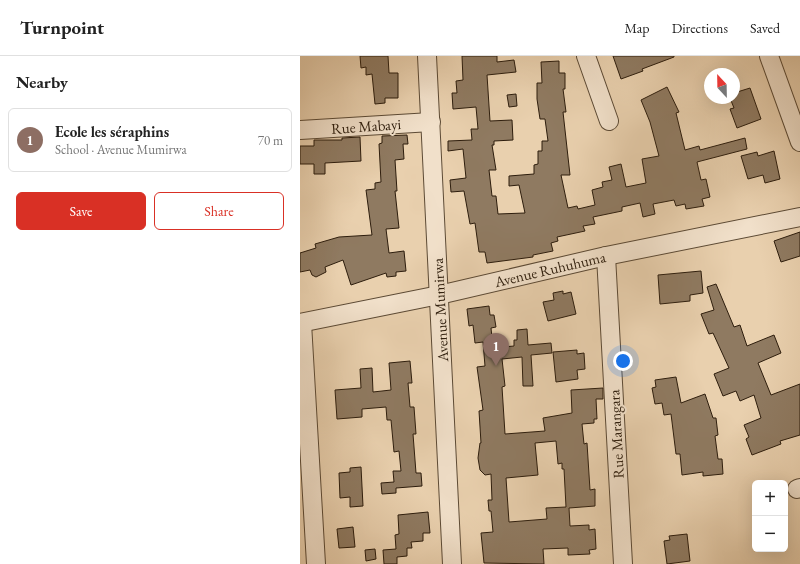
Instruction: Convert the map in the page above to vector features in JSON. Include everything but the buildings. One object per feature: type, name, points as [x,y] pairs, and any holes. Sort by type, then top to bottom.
[{"type":"street","name":"Avenue Mumirwa","points":[[427,56],[452,564]]},
{"type":"street","points":[[586,56],[609,121]]},
{"type":"street","points":[[769,56],[800,142]]},
{"type":"street","name":"Rue Mabayi","points":[[300,130],[431,122]]},
{"type":"street","name":"Avenue Ruhuhuma","points":[[301,323],[439,295],[606,256],[800,217]]},
{"type":"street","name":"Rue Marangara","points":[[606,256],[623,564]]},
{"type":"street","points":[[301,323],[316,564]]},
{"type":"place","name":"Ecole les séraphins","points":[[496,366]]}]
